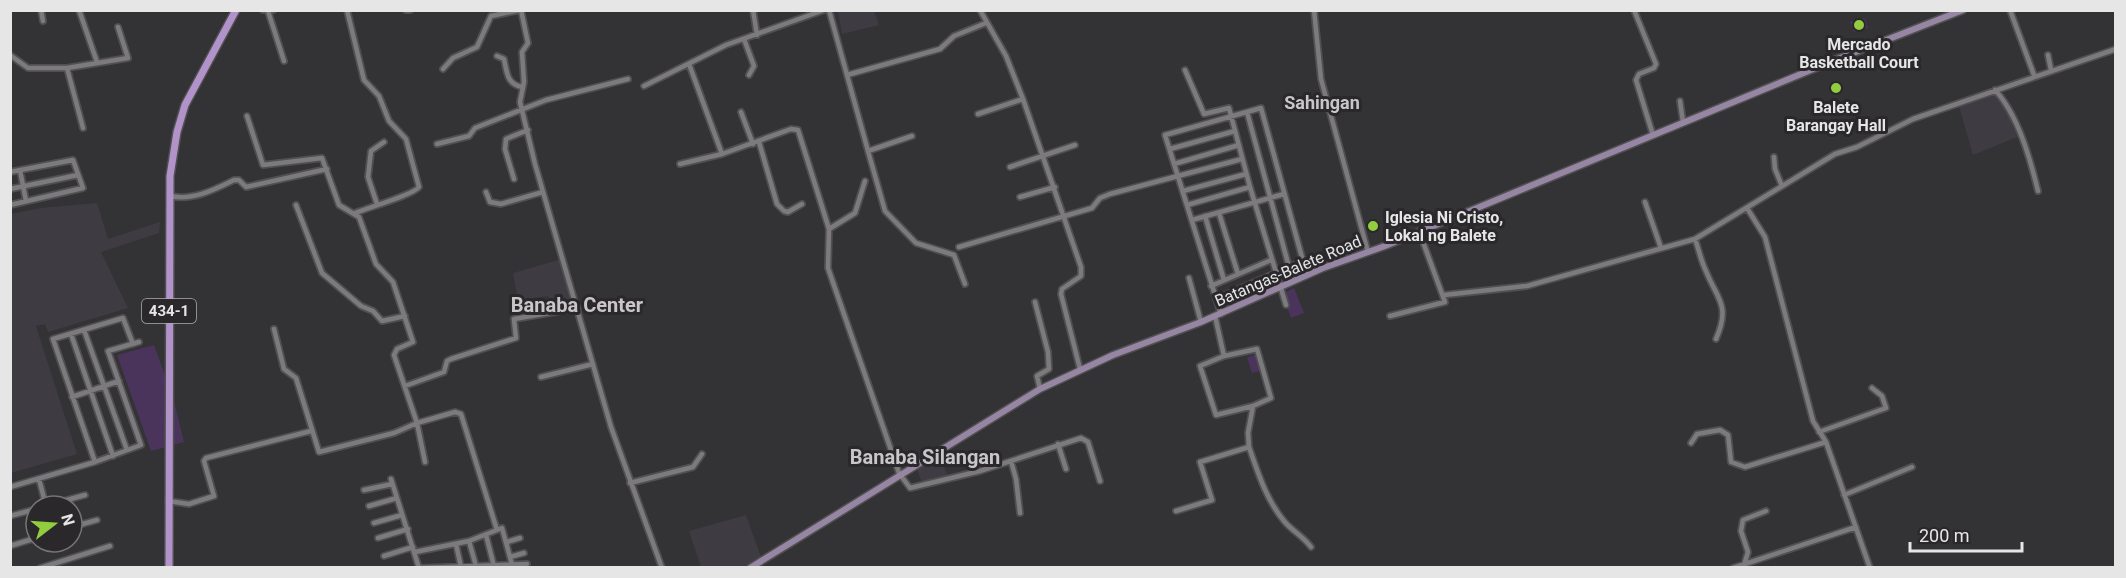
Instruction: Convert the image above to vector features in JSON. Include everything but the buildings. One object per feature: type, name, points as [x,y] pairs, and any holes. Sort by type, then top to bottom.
[{"type":"main road","name":"434-1","points":[[169,567],[170,196],[177,132],[185,105],[236,10]]},
{"type":"main road","name":"Batangas-Balete Road","points":[[751,567],[1040,389],[1080,369],[1201,322],[1963,10]]},
{"type":"street","points":[[41,10],[43,21]]},
{"type":"street","points":[[89,10],[80,12],[97,63]]},
{"type":"street","points":[[273,10],[266,11],[284,61]]},
{"type":"street","points":[[347,10],[364,80],[379,96],[389,121],[406,139],[419,187],[411,194],[355,213]]},
{"type":"street","points":[[443,69],[453,58],[477,47],[491,16],[520,10],[528,43],[522,52],[520,102],[543,192],[593,364],[630,483],[662,567]]},
{"type":"street","points":[[753,10],[757,35]]},
{"type":"street","points":[[796,10],[798,19]]},
{"type":"street","points":[[644,86],[744,39],[824,10]]},
{"type":"street","points":[[830,10],[885,211],[912,241],[954,255],[965,284]]},
{"type":"street","points":[[980,10],[1006,56],[1023,99],[1044,154],[1082,273],[1062,289],[1061,294],[1080,369]]},
{"type":"street","points":[[1314,10],[1321,79],[1368,252]]},
{"type":"street","points":[[1634,10],[1656,64],[1654,68],[1639,74],[1636,80],[1653,135]]},
{"type":"street","points":[[2010,10],[2034,75]]},
{"type":"street","points":[[847,75],[940,49],[954,36],[986,23]]},
{"type":"street","points":[[10,55],[28,68],[67,68],[128,57],[118,27]]},
{"type":"street","points":[[744,39],[754,66],[750,75]]},
{"type":"street","points":[[1444,296],[1527,286],[1695,239],[1835,154],[1857,147],[1906,122],[2034,75],[2115,49]]},
{"type":"street","points":[[2048,55],[2051,70]]},
{"type":"street","points":[[497,56],[504,59],[513,85],[522,87]]},
{"type":"street","points":[[689,64],[722,154]]},
{"type":"street","points":[[67,68],[83,128]]},
{"type":"street","points":[[1185,70],[1204,114],[1229,108],[1250,188],[1286,305]]},
{"type":"street","points":[[437,144],[468,136],[475,128],[557,97],[628,79]]},
{"type":"street","points":[[1995,90],[2007,103],[2018,126],[2038,191]]},
{"type":"street","points":[[978,114],[1023,99]]},
{"type":"street","points":[[1680,101],[1683,123]]},
{"type":"street","points":[[1216,298],[1303,261],[1261,108],[1165,135],[1216,298],[1224,356]]},
{"type":"street","points":[[741,112],[753,144]]},
{"type":"street","points":[[1247,112],[1289,267]]},
{"type":"street","points":[[247,116],[263,165],[276,166],[319,157],[327,169],[339,205],[355,213],[361,220],[376,264],[391,278],[412,342],[397,350],[394,356],[417,423],[425,462]]},
{"type":"street","points":[[680,164],[722,154],[791,129],[798,130],[829,229],[828,268],[899,474],[910,488],[1085,438],[1100,481]]},
{"type":"street","points":[[514,179],[506,149],[506,139],[528,130]]},
{"type":"street","points":[[1170,149],[1235,131]]},
{"type":"street","points":[[868,151],[912,136]]},
{"type":"street","points":[[377,204],[368,177],[371,151],[384,142]]},
{"type":"street","points":[[759,142],[779,206],[788,212],[802,204]]},
{"type":"street","points":[[1010,167],[1075,145]]},
{"type":"street","points":[[1174,164],[1239,145]]},
{"type":"street","points":[[1774,157],[1775,169],[1782,186]]},
{"type":"street","points":[[959,247],[1092,208],[1100,198],[1110,194],[1242,159]]},
{"type":"street","points":[[10,172],[73,160],[83,188],[10,205]]},
{"type":"street","points":[[170,196],[182,199],[193,194],[205,195],[234,180],[239,180],[246,187],[327,169]]},
{"type":"street","points":[[20,170],[26,201]]},
{"type":"street","points":[[1183,191],[1246,174]]},
{"type":"street","points":[[10,189],[78,175]]},
{"type":"street","points":[[829,229],[855,213],[865,181]]},
{"type":"street","points":[[1020,198],[1055,187]]},
{"type":"street","points":[[1187,205],[1250,188]]},
{"type":"street","points":[[486,192],[490,202],[501,204],[543,192]]},
{"type":"street","points":[[1192,220],[1284,194]]},
{"type":"street","points":[[1645,202],[1660,248]]},
{"type":"street","points":[[296,205],[322,273],[361,306],[373,311],[382,321],[405,316]]},
{"type":"street","points":[[1747,208],[1765,237],[1813,421],[1826,442],[1870,567]]},
{"type":"street","points":[[1219,213],[1238,274]]},
{"type":"street","points":[[1205,216],[1224,280]]},
{"type":"street","points":[[1390,315],[1445,302],[1419,231]]},
{"type":"street","points":[[1695,239],[1705,270],[1722,299],[1721,322],[1716,339]]},
{"type":"street","points":[[1211,286],[1271,260]]},
{"type":"street","points":[[1189,278],[1201,322]]},
{"type":"street","points":[[1035,303],[1048,352],[1049,369],[1037,376],[1040,389]]},
{"type":"street","points":[[405,386],[444,372],[447,361],[451,359],[516,338],[514,319],[578,308]]},
{"type":"street","points":[[10,487],[95,462],[141,445],[108,351],[136,343],[123,318],[53,339],[95,462]]},
{"type":"street","points":[[274,329],[284,369],[296,378],[317,449],[321,452],[394,433],[417,423],[455,412],[461,414],[497,530]]},
{"type":"street","points":[[84,330],[127,450]]},
{"type":"street","points":[[70,334],[113,456]]},
{"type":"street","points":[[1257,349],[1271,398],[1253,406],[1216,415],[1200,366],[1224,356],[1257,349]]},
{"type":"street","points":[[541,377],[593,364]]},
{"type":"street","points":[[72,397],[119,381]]},
{"type":"street","points":[[1819,432],[1886,408],[1882,396],[1872,388]]},
{"type":"street","points":[[1253,406],[1248,433],[1249,447],[1264,490],[1286,524],[1303,536],[1311,547]]},
{"type":"street","points":[[1692,443],[1697,434],[1720,430],[1728,435],[1733,464],[1745,466],[1826,442]]},
{"type":"street","points":[[168,501],[189,504],[213,497],[214,492],[204,461],[206,458],[311,431]]},
{"type":"street","points":[[1058,444],[1066,469]]},
{"type":"street","points":[[1176,511],[1212,500],[1200,462],[1249,447]]},
{"type":"street","points":[[630,483],[693,467],[702,454]]},
{"type":"street","points":[[1011,461],[1020,513]]},
{"type":"street","points":[[1844,495],[1912,467]]},
{"type":"street","points":[[39,479],[43,494]]},
{"type":"street","points":[[364,490],[392,482],[420,567],[527,564]]},
{"type":"street","points":[[369,506],[397,498]]},
{"type":"street","points":[[1744,565],[1748,552],[1741,531],[1743,520],[1766,511]]},
{"type":"street","points":[[374,523],[402,515]]},
{"type":"street","points":[[84,524],[97,520]]},
{"type":"street","points":[[1734,567],[1856,527]]},
{"type":"street","points":[[384,556],[456,544],[503,529],[513,566]]},
{"type":"street","points":[[378,538],[408,530]]},
{"type":"street","points":[[486,535],[494,566]]},
{"type":"street","points":[[507,542],[520,538]]},
{"type":"street","points":[[469,541],[476,566]]},
{"type":"street","points":[[456,544],[461,567]]},
{"type":"street","points":[[40,567],[110,546]]},
{"type":"street","points":[[510,556],[524,553]]},
{"type":"shaded area","points":[[838,11],[874,11],[879,25],[842,34]]},
{"type":"shaded area","name":"Mercado Basketball Court","points":[[1865,18],[1868,28],[1854,32],[1850,22]]},
{"type":"shaded area","points":[[2000,90],[2017,137],[1973,155],[1959,106]]},
{"type":"shaded area","points":[[97,203],[108,239],[160,222],[159,233],[101,252],[128,308],[48,332],[45,324],[36,326],[77,454],[11,473],[11,214],[41,208]]},
{"type":"shaded area","points":[[562,259],[576,308],[551,313],[548,296],[518,300],[513,273]]},
{"type":"shaded area","points":[[1294,288],[1304,313],[1291,318],[1282,294]]},
{"type":"shaded area","points":[[548,299],[550,313],[530,316],[528,302]]},
{"type":"shaded area","points":[[154,345],[173,397],[184,442],[151,451],[117,355]]},
{"type":"shaded area","points":[[1255,355],[1260,371],[1252,373],[1247,357]]},
{"type":"shaded area","points":[[939,454],[948,477],[922,483],[917,469]]},
{"type":"shaded area","points":[[746,515],[761,557],[744,567],[701,567],[689,531]]},
{"type":"place","name":"Mercado Basketball Court","points":[[1859,25]]},
{"type":"place","name":"Balete Barangay Hall","points":[[1836,88]]},
{"type":"place","name":"Iglesia Ni Cristo, Lokal ng Balete","points":[[1373,226]]},
{"type":"district","name":"Sahingan","points":[[1322,102]]},
{"type":"district","name":"Banaba Center","points":[[577,305]]},
{"type":"district","name":"Banaba Silangan","points":[[925,457]]}]
